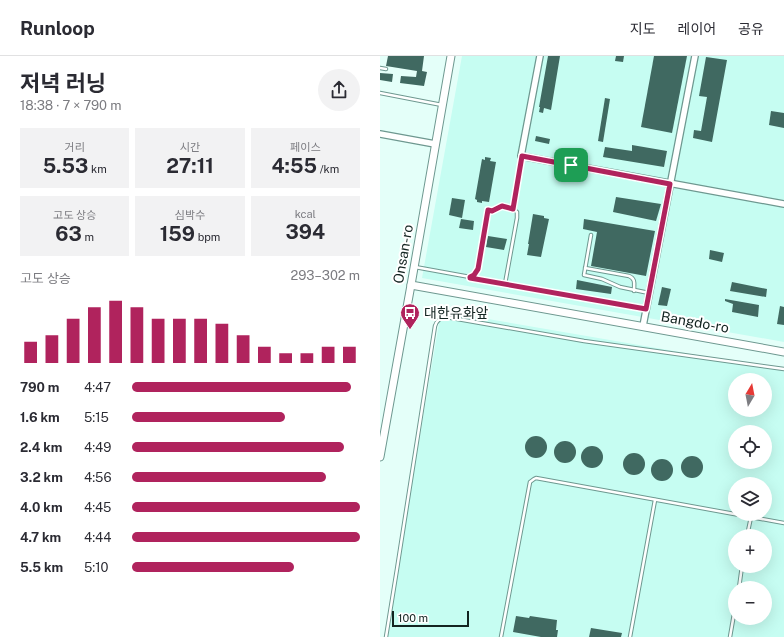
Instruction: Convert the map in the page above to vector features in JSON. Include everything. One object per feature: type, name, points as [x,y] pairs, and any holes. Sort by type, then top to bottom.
[{"type":"street","name":"Onsan-ro","points":[[380,457],[412,285],[451,56]]},
{"type":"street","points":[[540,56],[522,156],[784,204]]},
{"type":"street","points":[[643,326],[695,56]]},
{"type":"street","points":[[380,134],[436,144]]},
{"type":"street","name":"Bangdo-ro","points":[[412,285],[784,352]]},
{"type":"lane","points":[[380,68],[386,69]]},
{"type":"lane","points":[[380,93],[442,105]]},
{"type":"lane","points":[[513,209],[522,156]]},
{"type":"lane","points":[[470,277],[474,275],[478,269],[488,210],[492,211],[502,206],[513,209],[517,212],[505,284]]},
{"type":"lane","points":[[591,235],[584,276],[602,279],[634,291],[649,293]]},
{"type":"lane","points":[[414,267],[646,309]]},
{"type":"lane","points":[[586,268],[629,276],[634,280],[634,291]]},
{"type":"lane","points":[[386,637],[435,326],[438,319],[446,317],[584,341],[784,369]]},
{"type":"lane","points":[[501,637],[530,482],[534,478],[728,513]]},
{"type":"lane","points":[[630,637],[655,500]]},
{"type":"lane","points":[[772,521],[784,523]]},
{"type":"lane","points":[[730,637],[732,625]]},
{"type":"shaded area","points":[[462,56],[784,56],[784,342],[422,278]]},
{"type":"shaded area","points":[[441,311],[784,370],[784,637],[386,637]]},
{"type":"building","points":[[388,56],[424,56],[422,71],[427,72],[424,86],[400,83],[401,76],[416,77],[417,71],[386,66]]},
{"type":"building","points":[[548,56],[560,56],[551,110],[544,108],[543,113],[539,112],[539,107]]},
{"type":"building","points":[[616,56],[624,56],[623,62],[615,61]]},
{"type":"building","points":[[654,56],[687,56],[672,133],[641,127]]},
{"type":"building","points":[[706,57],[727,60],[712,142],[693,138],[694,130],[701,131],[707,97],[699,96]]},
{"type":"building","points":[[380,73],[393,74],[392,82],[380,80]]},
{"type":"building","points":[[605,98],[610,99],[603,142],[598,141]]},
{"type":"building","points":[[771,111],[784,113],[784,128],[769,125]]},
{"type":"building","points":[[536,136],[550,139],[549,144],[535,141]]},
{"type":"building","points":[[632,145],[667,151],[664,167],[603,157],[605,147],[632,151]]},
{"type":"building","points":[[485,157],[491,158],[490,161],[496,162],[489,202],[482,201],[482,203],[477,202],[475,199],[482,159],[485,160]]},
{"type":"building","points":[[616,197],[661,204],[656,221],[613,212]]},
{"type":"building","points":[[452,198],[465,200],[462,218],[449,215]]},
{"type":"building","points":[[533,214],[544,216],[544,218],[549,219],[541,257],[527,255]]},
{"type":"building","points":[[461,219],[474,221],[473,230],[459,228]]},
{"type":"building","points":[[584,219],[655,231],[646,276],[591,266],[597,232],[583,229]]},
{"type":"building","points":[[488,236],[507,239],[504,250],[486,247]]},
{"type":"building","points":[[710,250],[724,253],[722,262],[709,259]]},
{"type":"building","points":[[577,280],[612,287],[611,294],[576,289]]},
{"type":"building","points":[[732,282],[767,289],[766,297],[730,291]]},
{"type":"building","points":[[662,287],[671,289],[667,306],[658,305]]},
{"type":"building","points":[[725,299],[759,305],[758,317],[732,312],[733,304],[725,301]]},
{"type":"building","points":[[780,306],[784,307],[784,325],[777,324]]},
{"type":"building","points":[[536,436],[540,437],[546,443],[546,451],[540,457],[536,458],[532,457],[526,451],[525,447],[526,443],[532,437]]},
{"type":"building","points":[[565,441],[569,442],[575,448],[575,456],[569,462],[565,463],[561,462],[555,456],[554,452],[555,448],[561,442]]},
{"type":"building","points":[[592,446],[596,447],[602,453],[602,461],[596,467],[592,468],[588,467],[582,461],[581,457],[582,453],[588,447]]},
{"type":"building","points":[[634,453],[638,454],[644,460],[644,468],[638,474],[634,475],[630,474],[624,468],[623,464],[624,460],[630,454]]},
{"type":"building","points":[[692,456],[696,457],[702,463],[702,471],[696,477],[692,478],[688,477],[682,471],[681,467],[682,463],[688,457]]},
{"type":"building","points":[[662,459],[666,460],[672,466],[672,474],[666,480],[662,481],[658,480],[652,474],[651,470],[652,466],[658,460]]},
{"type":"building","points":[[516,616],[529,618],[530,616],[557,620],[557,637],[541,637],[513,632]]},
{"type":"building","points":[[591,628],[622,633],[621,637],[589,637]]},
{"type":"place","name":"대한유화앞","points":[[410,330]]},
{"type":"route","points":[[522,156],[571,165],[670,184],[646,309],[470,278],[478,269],[488,210],[492,211],[502,206],[513,209],[522,156]]}]
